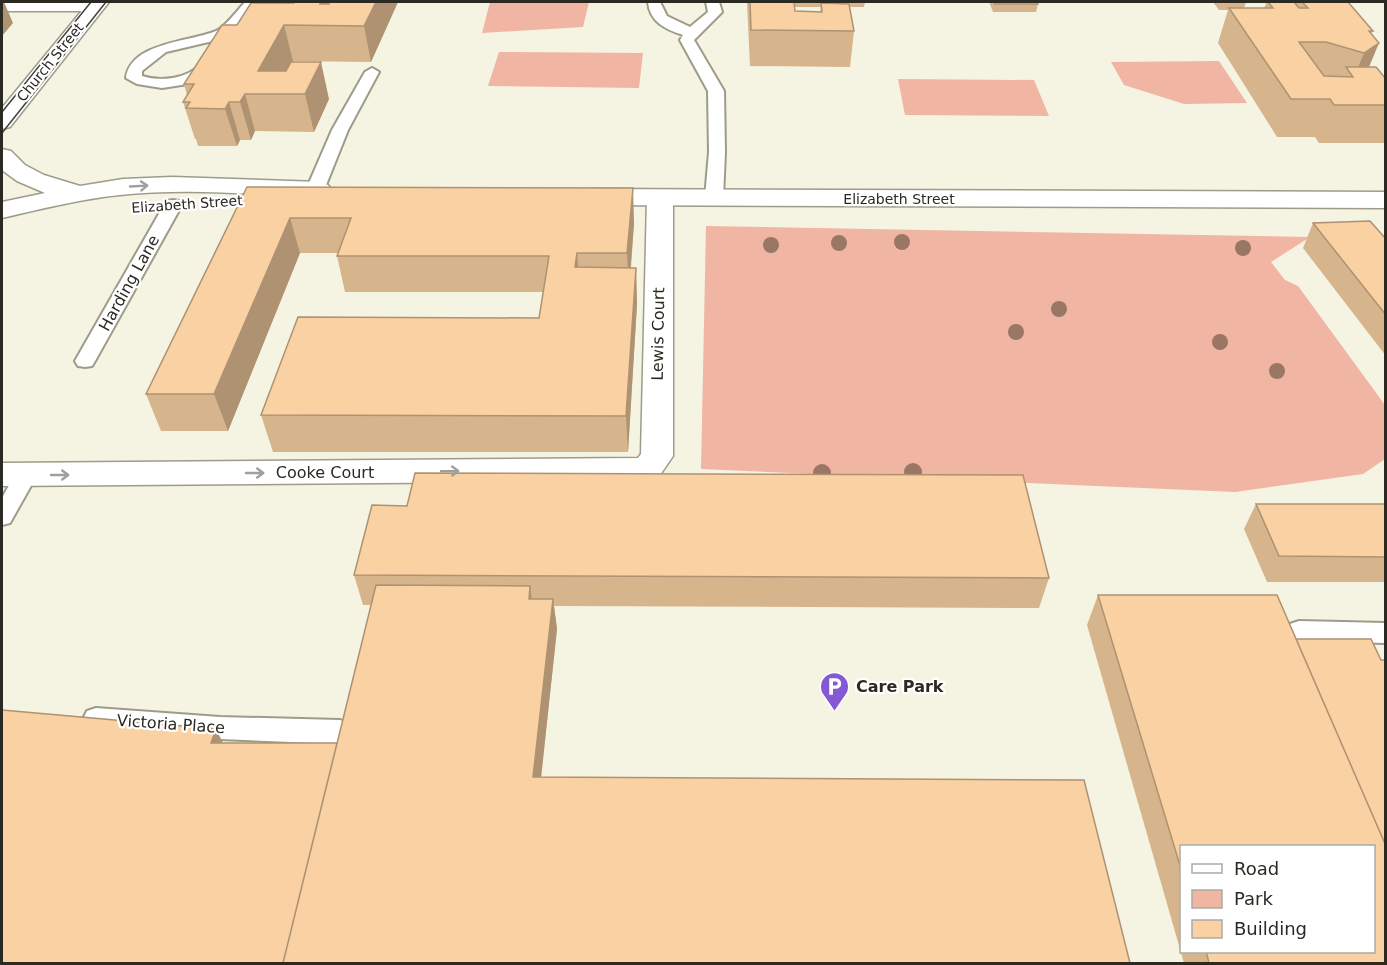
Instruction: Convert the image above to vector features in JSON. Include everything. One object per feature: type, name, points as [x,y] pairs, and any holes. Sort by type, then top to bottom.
[{"type":"street","points":[[2,5],[98,3]]},
{"type":"street","name":"Church Street","points":[[2,122],[98,3]]},
{"type":"street","points":[[2,156],[14,169],[25,176],[54,187],[82,193]]},
{"type":"street","name":"Elizabeth Street","points":[[2,210],[82,193],[136,186],[197,185],[315,190],[347,194],[172,205],[67,216],[2,232]]},
{"type":"street","name":"Elizabeth Street","points":[[560,197],[1386,200]]},
{"type":"street","name":"Lewis Court","points":[[648,466],[657,456],[660,198]]},
{"type":"street","name":"Cooke Court","points":[[14,475],[632,470],[648,466]]},
{"type":"lane","points":[[654,2],[656,13],[667,25],[690,32]]},
{"type":"lane","points":[[712,2],[715,12],[708,22],[690,32],[687,40],[716,91],[717,152],[714,198]]},
{"type":"lane","points":[[223,34],[161,49],[135,69],[134,78],[143,83],[152,84],[192,77],[207,67],[223,34],[252,7]]},
{"type":"lane","points":[[315,190],[340,130],[372,72]]},
{"type":"lane","name":"Harding Lane","points":[[85,361],[172,205]]},
{"type":"lane","points":[[2,517],[14,475]]},
{"type":"lane","points":[[1299,632],[1386,633]]},
{"type":"lane","name":"Victoria Place","points":[[71,717],[220,728],[340,732]]},
{"type":"green space","points":[[490,2],[589,2],[583,27],[482,33]]},
{"type":"green space","points":[[499,52],[643,53],[639,88],[488,86]]},
{"type":"green space","points":[[1219,61],[1247,103],[1184,104],[1124,85],[1111,62]]},
{"type":"green space","points":[[898,79],[1034,80],[1049,116],[905,115]]},
{"type":"green space","points":[[706,226],[1310,237],[1271,262],[1285,280],[1298,286],[1385,405],[1385,459],[1363,474],[1235,492],[701,469]]},
{"type":"building","points":[[330,2],[376,2],[364,26],[284,25],[258,71],[286,71],[291,62],[321,62],[305,94],[245,94],[240,102],[229,102],[225,109],[186,108],[190,102],[183,102],[194,84],[184,84],[222,25],[237,25],[251,3],[329,4]]},
{"type":"building","points":[[750,2],[794,2],[795,11],[822,12],[821,3],[849,4],[854,31],[751,30]]},
{"type":"building","points":[[994,2],[1037,2],[1038,4],[995,4]]},
{"type":"building","points":[[1268,2],[1294,2],[1299,8],[1308,8],[1302,2],[1348,2],[1373,31],[1369,31],[1379,43],[1364,53],[1326,42],[1299,42],[1324,76],[1353,77],[1346,67],[1376,67],[1386,79],[1386,105],[1334,105],[1330,99],[1291,99],[1229,8],[1273,8]]},
{"type":"building","points":[[247,187],[633,188],[627,253],[577,253],[575,267],[636,268],[626,416],[261,415],[298,317],[539,318],[549,256],[337,256],[351,218],[290,218],[214,394],[146,394]]},
{"type":"building","points":[[1370,221],[1386,239],[1386,315],[1313,223]]},
{"type":"building","points":[[415,473],[1023,475],[1049,578],[354,575],[372,505],[407,506]]},
{"type":"building","points":[[1256,504],[1386,504],[1386,557],[1279,556]]},
{"type":"building","points":[[376,585],[530,586],[529,599],[553,599],[533,777],[1084,780],[1130,963],[283,963]]},
{"type":"building","points":[[1098,595],[1277,595],[1386,846],[1386,963],[1209,963],[1206,953],[1375,953],[1375,845],[1180,845],[1180,865]]},
{"type":"building","points":[[1296,639],[1371,639],[1381,660],[1386,660],[1386,846]]},
{"type":"building","points":[[2,710],[216,729],[211,743],[337,743],[283,963],[2,963]]},
{"type":"tram line","points":[[2,112],[91,2]]},
{"type":"tram line","points":[[2,133],[106,2]]},
{"type":"place","name":"Care Park","points":[[835,712]]}]
